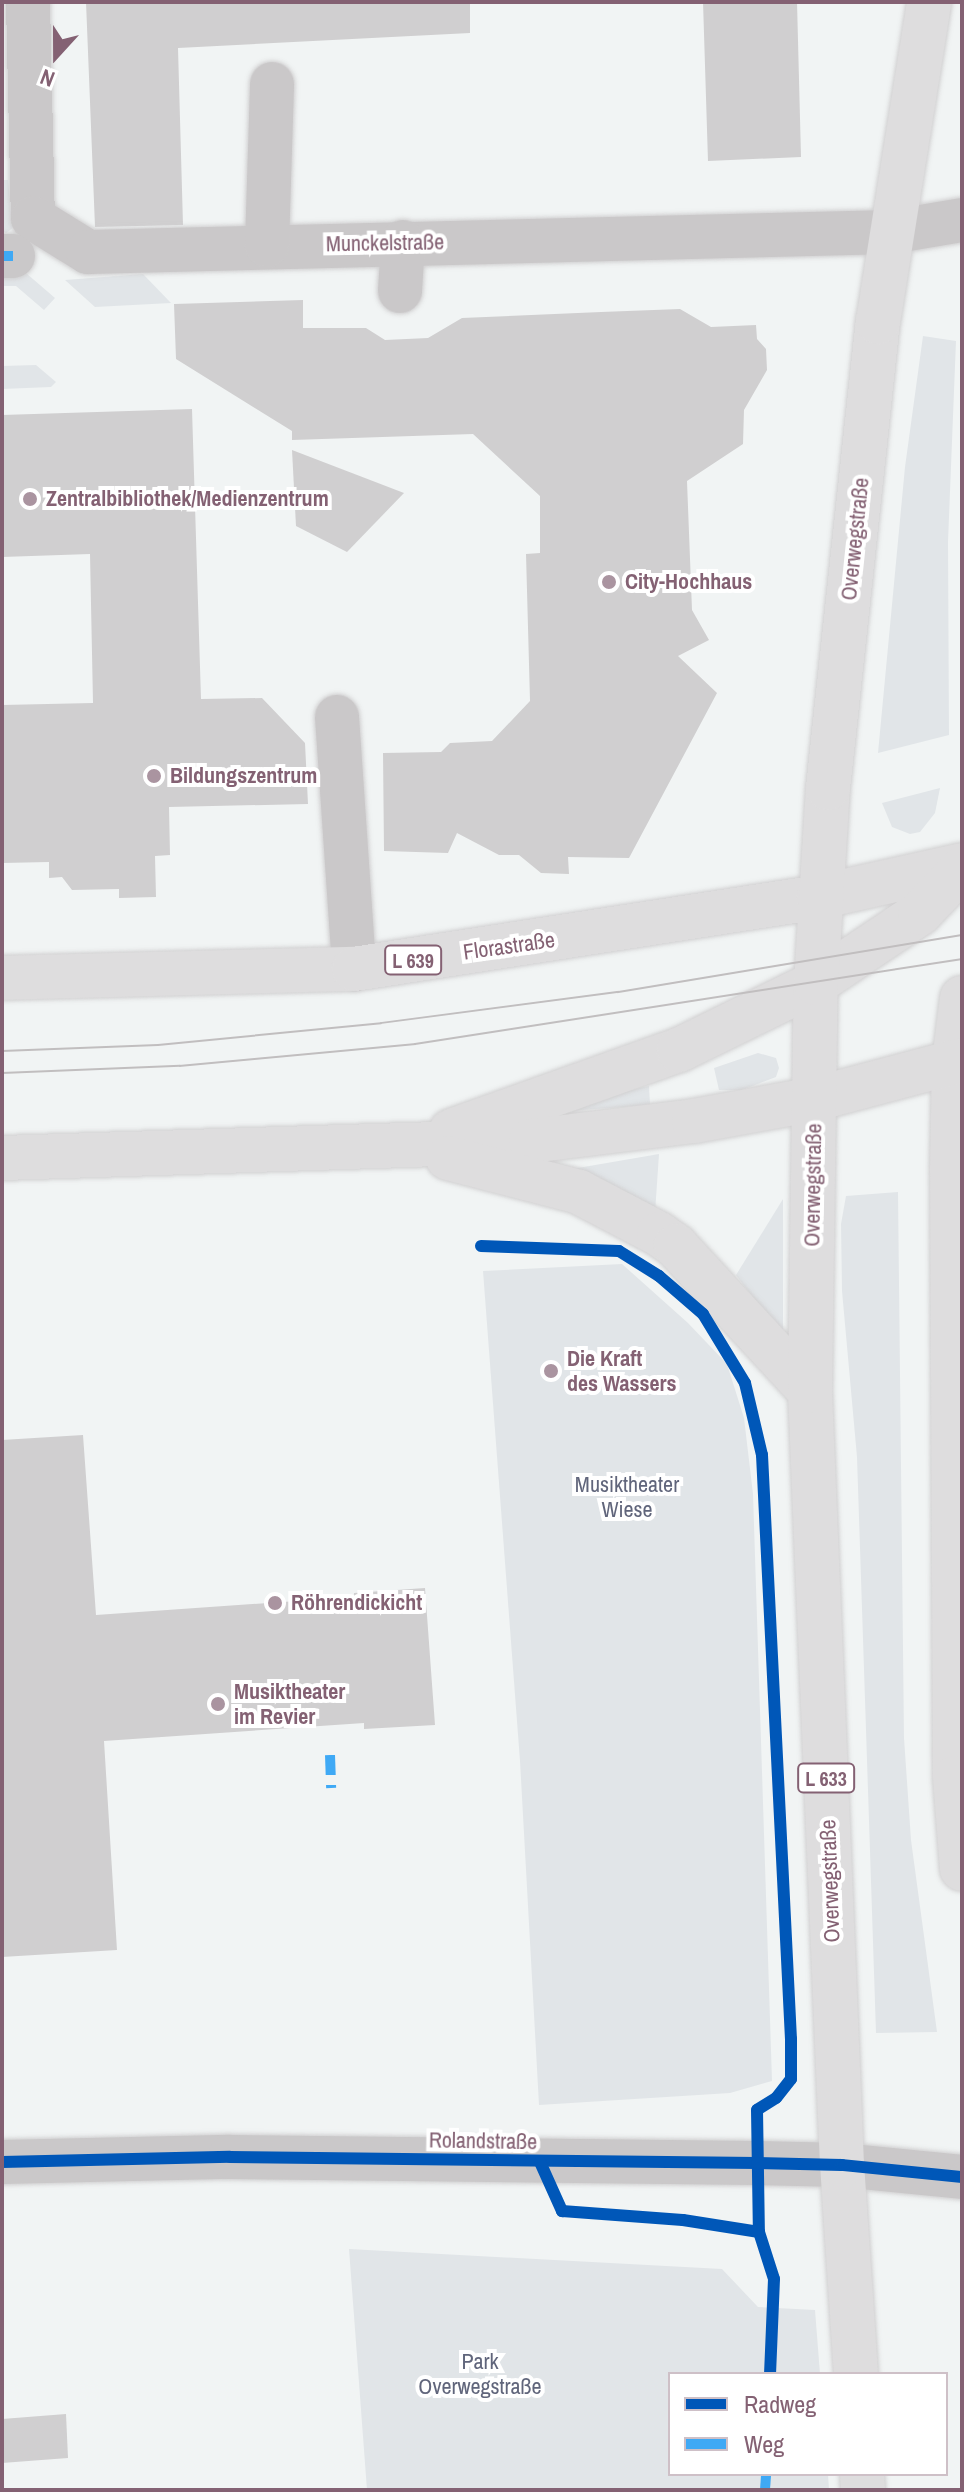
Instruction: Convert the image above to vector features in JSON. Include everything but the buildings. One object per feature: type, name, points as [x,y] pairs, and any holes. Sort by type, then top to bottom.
[{"type":"main road","name":"Overwegstraße","points":[[856,2372],[842,2165],[810,1391],[816,983],[819,897],[836,710],[891,232],[929,2]]},
{"type":"main road","name":"Florastraße","points":[[2,978],[354,969],[819,897],[962,867]]},
{"type":"main road","points":[[407,1147],[679,1050],[816,983],[920,913],[962,867]]},
{"type":"main road","points":[[962,998],[958,1061],[955,1778],[962,1869]]},
{"type":"main road","points":[[2,1158],[531,1141],[694,1121],[815,1099],[958,1061]]},
{"type":"main road","points":[[407,1147],[579,1192],[659,1234],[676,1246],[810,1391]]},
{"type":"street","name":"Munckelstraße","points":[[28,2],[16,243],[88,252],[267,245],[891,232],[962,220]]},
{"type":"street","points":[[267,245],[272,84]]},
{"type":"street","points":[[400,291],[403,242]]},
{"type":"street","points":[[337,717],[354,969]]},
{"type":"street","name":"Rolandstraße","points":[[2,2162],[230,2157],[842,2165],[962,2177]]},
{"type":"green space","points":[[2,180],[8,180],[13,228],[6,233],[2,231]]},
{"type":"green space","points":[[2,266],[19,267],[55,298],[44,310],[16,286],[2,286]]},
{"type":"green space","points":[[143,274],[171,303],[95,307],[65,280]]},
{"type":"green space","points":[[923,336],[956,341],[948,542],[949,735],[878,753],[905,467]]},
{"type":"green space","points":[[36,365],[56,382],[51,387],[2,389],[2,366]]},
{"type":"green space","points":[[940,788],[935,813],[920,832],[910,834],[892,827],[882,803]]},
{"type":"green space","points":[[758,1053],[776,1058],[779,1068],[776,1077],[742,1090],[719,1090],[714,1068]]},
{"type":"green space","points":[[649,1086],[650,1105],[567,1111],[569,1102]]},
{"type":"green space","points":[[659,1154],[655,1213],[572,1169]]},
{"type":"green space","points":[[898,1192],[904,1738],[911,1840],[937,2032],[876,2033],[857,1457],[842,1291],[841,1224],[846,1196]]},
{"type":"green space","points":[[783,1199],[783,1337],[736,1275]]},
{"type":"green space","name":"Musiktheater Wiese","points":[[622,1264],[688,1323],[727,1364],[744,1418],[753,1494],[772,2081],[730,2093],[539,2105],[520,1761],[483,1271]]},
{"type":"green space","name":"Park Overwegstraße","points":[[349,2249],[722,2269],[758,2307],[815,2310],[820,2372],[668,2372],[668,2476],[828,2476],[829,2490],[367,2490]]},
{"type":"tram line","points":[[2,1051],[158,1045],[381,1023],[618,992],[962,935]]},
{"type":"tram line","points":[[2,1073],[180,1066],[415,1044],[962,959]]},
{"type":"marked path","points":[[2,256],[13,256]]},
{"type":"marked path","points":[[330,1755],[331,1788]]},
{"type":"marked path","points":[[765,2490],[766,2476]]},
{"type":"cycle path","points":[[481,1246],[619,1251],[659,1276],[703,1314],[745,1383],[762,1455],[791,2039],[791,2079],[776,2098],[757,2110],[759,2232],[774,2279],[770,2372]]},
{"type":"cycle path","points":[[2,2162],[230,2157],[757,2163],[842,2165],[962,2177]]},
{"type":"cycle path","points":[[540,2162],[562,2211],[683,2220],[759,2232]]},
{"type":"place","name":"Zentralbibliothek/Medienzentrum","points":[[30,499]]},
{"type":"place","name":"City-Hochhaus","points":[[609,582]]},
{"type":"place","name":"Bildungszentrum","points":[[154,776]]},
{"type":"place","name":"Die Kraft des Wassers","points":[[551,1371]]},
{"type":"place","name":"Röhrendickicht","points":[[275,1603]]},
{"type":"place","name":"Musiktheater im Revier","points":[[218,1704]]}]
